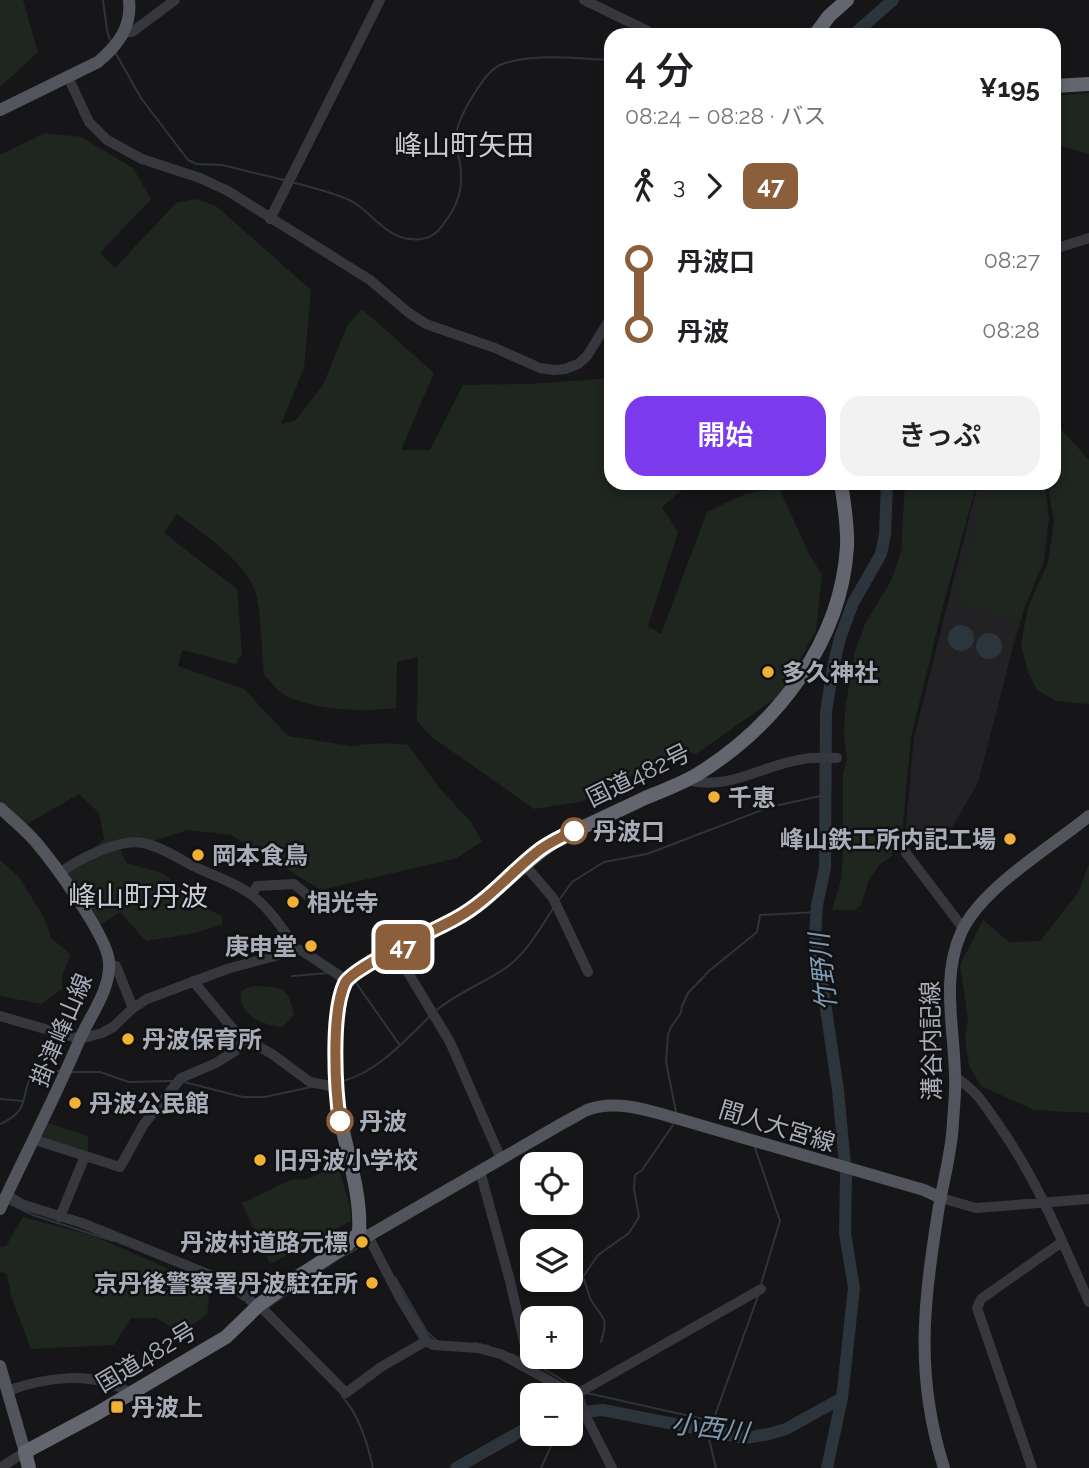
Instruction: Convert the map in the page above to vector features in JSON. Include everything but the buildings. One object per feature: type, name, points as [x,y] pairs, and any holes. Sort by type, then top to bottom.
[{"type":"highway","points":[[820,28],[847,0]]},
{"type":"highway","points":[[1061,86],[1089,84]]},
{"type":"highway","name":"国道482号","points":[[346,980],[479,904],[524,864],[558,839],[685,780],[733,750],[782,704],[807,668],[832,615],[845,564],[847,526],[842,490]]},
{"type":"highway","points":[[346,980],[337,1021],[337,1087],[343,1136],[363,1234]]},
{"type":"highway","name":"国道482号","points":[[25,1451],[226,1337],[258,1306],[363,1234]]},
{"type":"highway","points":[[25,1451],[29,1468]]},
{"type":"main road","points":[[0,110],[98,62],[117,42],[129,19],[129,0]]},
{"type":"main road","name":"掛津峰山線","points":[[0,808],[34,840],[59,874],[101,939],[110,965],[100,997],[67,1072],[4,1201]]},
{"type":"main road","name":"溝谷内記線","points":[[941,1198],[953,1127],[955,1077],[949,983],[952,961],[963,928],[973,910],[993,890],[1089,816]]},
{"type":"main road","name":"間人大宮線","points":[[363,1234],[588,1110],[606,1107],[642,1109],[924,1190],[941,1198]]},
{"type":"main road","points":[[941,1198],[928,1276],[923,1338],[925,1386],[944,1468]]},
{"type":"main road","points":[[0,1366],[25,1451]]},
{"type":"street","points":[[117,42],[176,0]]},
{"type":"street","points":[[270,219],[380,0]]},
{"type":"street","points":[[584,0],[642,28]]},
{"type":"street","points":[[68,77],[89,122],[107,140],[142,159],[200,178],[228,191],[370,280],[426,324],[495,348],[540,368],[565,369],[578,364],[592,349],[604,329]]},
{"type":"street","points":[[1061,247],[1089,238]]},
{"type":"street","points":[[685,780],[720,783],[806,758],[837,758]]},
{"type":"street","points":[[59,874],[73,863],[89,856],[122,844],[143,843],[252,895],[273,915],[297,950]]},
{"type":"street","points":[[906,853],[963,928]]},
{"type":"street","points":[[524,864],[553,898],[588,972]]},
{"type":"street","points":[[252,895],[257,886],[294,884],[312,899]]},
{"type":"street","points":[[0,1016],[80,1039],[113,1027],[147,999],[227,969],[297,950],[302,950],[346,980]]},
{"type":"street","points":[[395,951],[450,1042],[501,1159]]},
{"type":"street","points":[[110,965],[116,966],[133,1008]]},
{"type":"street","points":[[193,981],[233,1029],[245,1039],[272,1054],[310,1082],[337,1087]]},
{"type":"street","points":[[35,1140],[121,1167],[144,1124],[178,1081],[216,1063],[235,1051],[245,1039]]},
{"type":"street","points":[[955,1077],[974,1089],[1020,1155],[1046,1204],[1089,1302]]},
{"type":"street","points":[[60,1217],[85,1156]]},
{"type":"street","points":[[480,1171],[520,1324]]},
{"type":"street","points":[[941,1198],[976,1208],[1089,1199]]},
{"type":"street","points":[[4,1201],[82,1223],[239,1289],[346,1393],[382,1367],[426,1341]]},
{"type":"street","points":[[363,1234],[426,1341],[444,1346],[478,1348],[520,1363]]},
{"type":"street","points":[[1032,1468],[977,1308],[981,1299],[1062,1242]]},
{"type":"street","points":[[583,1390],[761,1289]]},
{"type":"street","points":[[532,1369],[555,1383]]},
{"type":"street","points":[[7,1391],[44,1380],[76,1378],[115,1384],[130,1393]]},
{"type":"street","points":[[583,1411],[612,1468]]},
{"type":"street","points":[[0,1468],[25,1451]]},
{"type":"shaded area","points":[[0,0],[23,0],[38,52],[0,87]]},
{"type":"shaded area","points":[[1089,93],[1089,154],[1061,146],[1061,95]]},
{"type":"shaded area","points":[[45,133],[81,137],[133,168],[151,199],[100,253],[115,268],[176,203],[196,199],[216,206],[311,290],[304,368],[281,424],[295,421],[323,385],[347,326],[362,309],[434,373],[401,450],[430,450],[463,385],[604,379],[604,490],[682,490],[662,507],[678,532],[648,626],[661,634],[707,512],[745,494],[780,490],[809,554],[822,575],[816,630],[791,677],[777,697],[696,754],[681,750],[580,802],[534,809],[432,737],[417,721],[418,657],[397,662],[396,708],[327,708],[300,702],[281,693],[264,675],[259,614],[252,583],[234,560],[177,514],[164,533],[237,589],[242,653],[236,664],[182,650],[178,666],[244,689],[288,736],[351,746],[382,743],[408,745],[440,789],[470,821],[482,841],[457,858],[321,890],[231,835],[188,830],[153,841],[95,851],[95,847],[104,839],[99,813],[79,794],[27,824],[0,802],[0,155]]},
{"type":"shaded area","points":[[1061,429],[1089,460],[1089,704],[1056,701],[1037,690],[1028,672],[1021,644],[1028,607],[1048,563],[1054,521],[1048,490],[1061,490]]},
{"type":"shaded area","points":[[905,490],[975,490],[911,737],[901,845],[893,844],[892,856],[880,864],[869,880],[861,905],[855,910],[832,910],[841,880],[843,773],[847,758],[844,737],[845,709],[855,652],[865,624],[891,581],[901,552]]},
{"type":"shaded area","points":[[976,490],[1046,490],[1049,519],[1044,561],[1014,643],[978,783],[945,839],[933,847],[904,845],[914,738]]},
{"type":"shaded area","points":[[983,490],[1045,491],[1046,528],[1041,559],[1018,622],[955,602]]},
{"type":"shaded area","points":[[961,625],[970,629],[974,638],[970,647],[961,651],[952,647],[948,638],[952,629]]},
{"type":"shaded area","points":[[989,633],[998,637],[1002,646],[998,655],[989,659],[980,655],[976,646],[980,637]]},
{"type":"shaded area","points":[[120,848],[126,863],[163,873],[196,903],[222,916],[222,925],[191,934],[146,941],[120,912],[97,927],[65,873],[73,865]]},
{"type":"shaded area","points":[[0,860],[19,877],[43,916],[52,939],[71,954],[62,976],[62,989],[41,1004],[0,996]]},
{"type":"shaded area","points":[[1089,864],[1089,1113],[1034,1110],[981,1086],[969,1066],[965,1039],[968,1018],[960,965],[983,920],[1009,942],[1040,941],[1078,893]]},
{"type":"shaded area","points":[[252,986],[276,988],[286,993],[294,1015],[283,1027],[259,1021],[247,1012],[241,999],[241,991]]},
{"type":"shaded area","points":[[48,1123],[88,1136],[88,1153],[41,1139]]},
{"type":"shaded area","points":[[338,1166],[350,1207],[351,1221],[270,1264],[242,1203],[291,1180],[308,1179]]},
{"type":"shaded area","points":[[23,1217],[94,1236],[210,1287],[207,1314],[182,1333],[156,1318],[131,1318],[114,1345],[31,1349],[11,1296],[7,1274],[0,1271],[0,1247],[6,1246]]},
{"type":"waterway","points":[[103,0],[110,40]]},
{"type":"waterway","name":"竹野川","points":[[861,28],[893,0]]},
{"type":"waterway","points":[[115,52],[141,98],[188,160],[284,180]]},
{"type":"waterway","points":[[292,182],[353,202],[394,234],[424,239],[439,230],[456,204],[461,181],[456,143],[458,128],[472,97],[494,69],[513,61],[540,57],[604,60]]},
{"type":"waterway","name":"竹野川","points":[[827,1468],[842,1398],[854,1288],[845,1233],[846,1175],[838,1090],[815,935],[817,905],[825,868],[826,712],[840,638],[853,603],[881,554],[885,534],[887,490]]},
{"type":"waterway","points":[[559,900],[572,882],[604,862],[647,854],[770,807],[825,795]]},
{"type":"waterway","points":[[437,1010],[514,961],[533,940],[554,907]]},
{"type":"waterway","points":[[676,1112],[666,1062],[668,1035],[681,1013],[688,993],[709,971],[757,932],[760,915],[817,912]]},
{"type":"waterway","points":[[292,976],[329,973]]},
{"type":"waterway","points":[[354,980],[399,1044]]},
{"type":"waterway","points":[[343,1081],[356,1077],[379,1063],[430,1016]]},
{"type":"waterway","points":[[0,1124],[18,1112],[30,1078],[36,1071],[61,1071]]},
{"type":"waterway","points":[[70,1072],[100,1072],[129,1082],[172,1081]]},
{"type":"waterway","points":[[184,1082],[243,1097],[265,1097],[311,1087]]},
{"type":"waterway","points":[[0,1099],[23,1101]]},
{"type":"waterway","points":[[601,1342],[604,1319],[591,1300],[583,1277],[598,1255],[629,1233],[639,1217],[634,1189],[635,1175],[642,1170],[673,1125]]},
{"type":"waterway","points":[[755,1148],[780,1221],[761,1284]]},
{"type":"waterway","points":[[10,1204],[33,1215],[113,1241]]},
{"type":"waterway","points":[[267,1308],[338,1259],[367,1243]]},
{"type":"waterway","points":[[186,1270],[226,1288],[243,1300]]},
{"type":"waterway","points":[[395,1277],[427,1332],[437,1341]]},
{"type":"waterway","points":[[716,1468],[709,1439],[713,1421],[758,1296]]},
{"type":"waterway","points":[[474,1343],[489,1346]]},
{"type":"waterway","points":[[511,1354],[520,1358]]},
{"type":"waterway","points":[[544,1369],[567,1383]]},
{"type":"waterway","points":[[587,1393],[712,1421]]},
{"type":"waterway","points":[[342,1396],[354,1412],[362,1430],[373,1468]]},
{"type":"waterway","points":[[583,1398],[589,1411]]},
{"type":"waterway","name":"小西川","points":[[583,1412],[603,1410],[745,1438],[786,1429],[842,1398]]},
{"type":"waterway","name":"小西川","points":[[456,1468],[520,1432]]},
{"type":"waterway","points":[[541,1468],[551,1446]]},
{"type":"bus line","name":"47","points":[[340,1121],[336,1077],[337,1021],[346,980],[479,904],[537,852],[574,831]]},
{"type":"place","name":"多久神社","points":[[768,672]]},
{"type":"place","name":"千恵","points":[[714,797]]},
{"type":"place","name":"丹波口","points":[[574,831]]},
{"type":"place","name":"峰山鉄工所内記工場","points":[[1010,839]]},
{"type":"place","name":"岡本食鳥","points":[[198,855]]},
{"type":"place","name":"相光寺","points":[[293,902]]},
{"type":"place","name":"庚申堂","points":[[311,946]]},
{"type":"place","name":"丹波保育所","points":[[128,1039]]},
{"type":"place","name":"丹波公民館","points":[[75,1103]]},
{"type":"place","name":"丹波","points":[[340,1121]]},
{"type":"place","name":"旧丹波小学校","points":[[260,1160]]},
{"type":"place","name":"丹波村道路元標","points":[[362,1242]]},
{"type":"place","name":"京丹後警察署丹波駐在所","points":[[372,1283]]},
{"type":"place","name":"丹波上","points":[[117,1407]]},
{"type":"district","name":"峰山町矢田","points":[[464,145]]},
{"type":"district","name":"峰山町丹波","points":[[138,896]]}]
